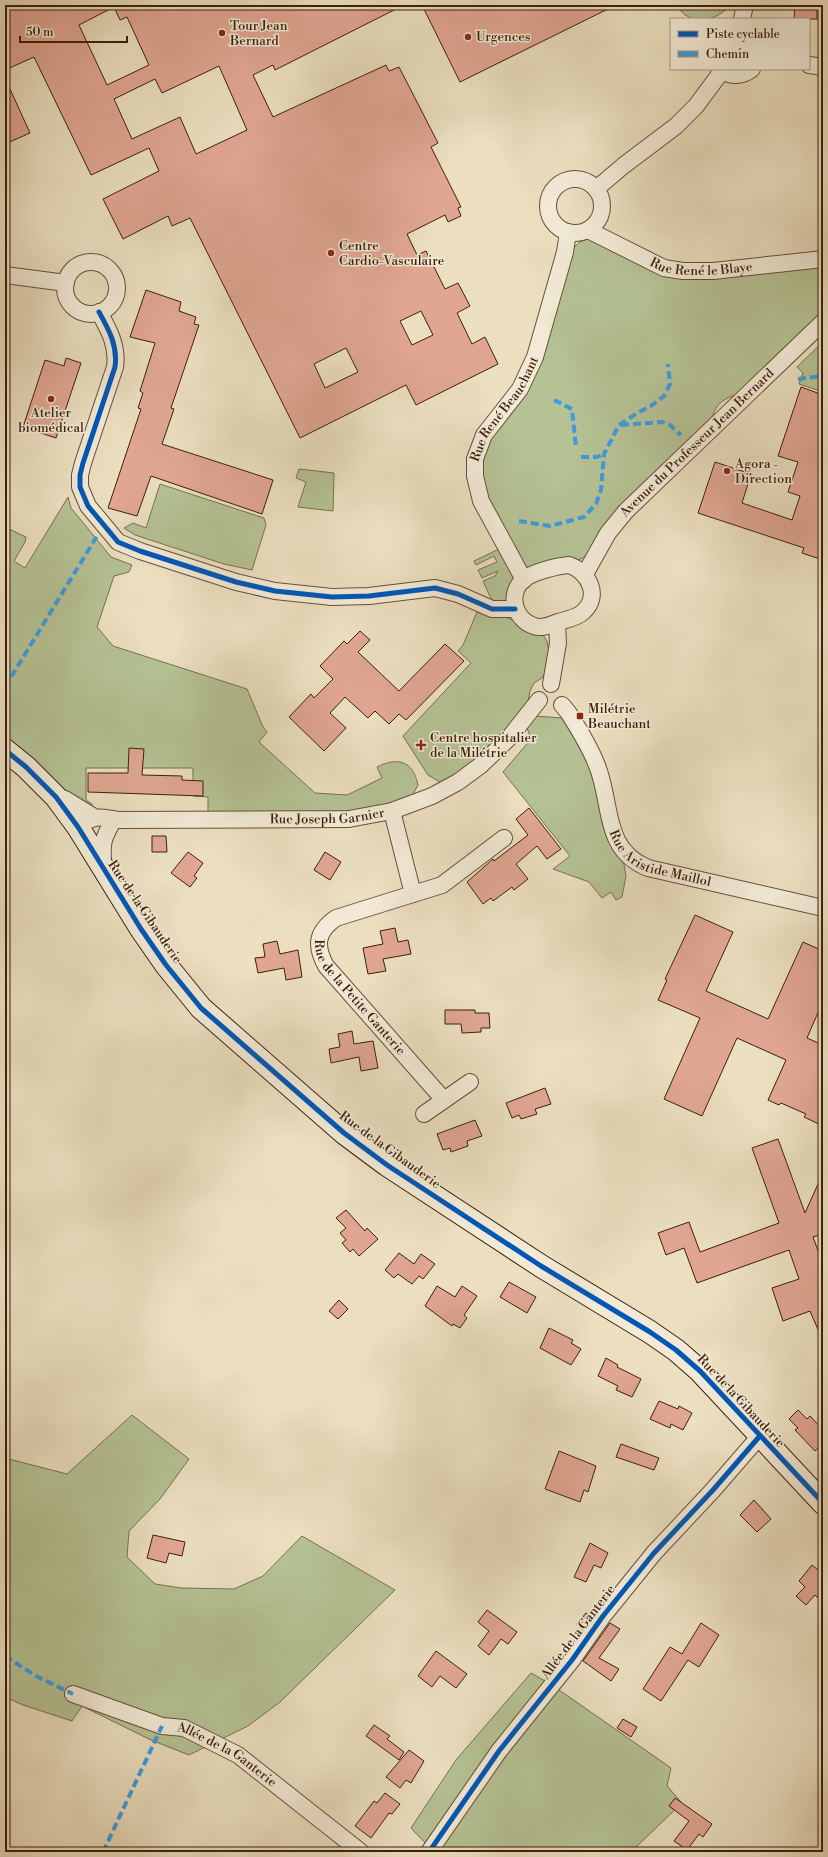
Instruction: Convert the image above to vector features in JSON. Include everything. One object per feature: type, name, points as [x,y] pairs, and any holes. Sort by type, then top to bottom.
[{"type":"street","points":[[742,18],[745,5]]},
{"type":"street","points":[[810,65],[823,67]]},
{"type":"street","points":[[596,189],[623,166],[676,126],[696,106],[720,70],[730,74],[740,75],[750,70]]},
{"type":"street","points":[[577,180],[590,184],[596,189],[602,204],[601,212],[594,225],[588,230],[582,232],[568,232],[557,226],[550,216],[548,208],[552,193],[562,182],[577,180]]},
{"type":"street","name":"Rue René le Blaye","points":[[588,230],[664,268],[682,271],[713,271],[823,259]]},
{"type":"street","name":"Rue René Beauchant","points":[[524,580],[481,502],[475,476],[475,459],[484,434],[520,389],[533,363],[565,252],[568,232]]},
{"type":"street","points":[[84,263],[99,264],[106,267],[116,280],[116,296],[109,306],[99,312],[88,314],[76,309],[67,298],[66,283],[72,270],[84,263]]},
{"type":"street","points":[[5,274],[66,283]]},
{"type":"street","points":[[99,312],[108,328],[117,356],[115,367],[83,463],[80,475],[80,487],[88,506],[118,542],[140,551],[236,582],[275,591],[332,597],[369,596],[435,588],[458,594],[492,609],[515,609]]},
{"type":"street","name":"Avenue du Professeur Jean Bernard","points":[[584,574],[608,533],[626,511],[823,322]]},
{"type":"street","points":[[569,565],[577,568],[584,574],[589,580],[592,590],[588,607],[582,614],[557,623],[536,627],[527,624],[515,609],[514,599],[517,588],[524,580],[559,566],[569,565]]},
{"type":"street","points":[[551,684],[558,644],[557,623]]},
{"type":"street","name":"Rue Joseph Garnier","points":[[85,827],[104,817],[114,819],[349,819],[392,811],[432,796],[458,782],[481,765],[509,738],[539,700]]},
{"type":"street","name":"Rue Aristide Maillol","points":[[562,705],[568,712],[597,763],[602,778],[616,840],[628,857],[648,868],[823,908]]},
{"type":"street","name":"Rue de la Gibauderie","points":[[5,750],[26,767],[85,827],[103,868],[145,935],[166,964],[202,1008],[338,1128],[408,1179],[541,1266],[650,1332],[676,1350],[700,1371],[759,1437],[823,1503]]},
{"type":"street","points":[[392,811],[414,894]]},
{"type":"street","points":[[85,827],[114,819]]},
{"type":"street","points":[[103,868],[102,844],[104,835],[114,819]]},
{"type":"street","name":"Rue de la Petite Ganterie","points":[[444,1100],[326,966],[321,957],[319,946],[320,934],[327,924],[336,918],[442,885],[504,838]]},
{"type":"street","points":[[424,1114],[470,1082]]},
{"type":"street","name":"Allée de la Ganterie","points":[[429,1852],[499,1751],[572,1660],[612,1604],[654,1553],[713,1490],[759,1437]]},
{"type":"street","name":"Allée de la Ganterie","points":[[73,1694],[162,1726],[184,1728],[238,1755],[361,1852]]},
{"type":"green space","points":[[677,5],[730,5],[718,15],[710,18],[692,18],[682,12]]},
{"type":"green space","points":[[594,239],[667,275],[823,263],[823,313],[739,394],[720,403],[711,422],[587,556],[574,562],[531,570],[523,564],[488,500],[483,486],[482,463],[485,446],[518,403],[572,249],[581,241]]},
{"type":"green space","points":[[823,342],[823,392],[799,384],[803,373],[797,367]]},
{"type":"green space","points":[[299,469],[334,473],[333,511],[298,507],[306,482],[296,478]]},
{"type":"green space","points":[[160,484],[264,518],[266,525],[252,570],[224,564],[135,535],[124,528],[133,523],[146,528]]},
{"type":"green space","points":[[68,497],[71,508],[111,557],[132,565],[129,572],[114,576],[97,627],[113,646],[247,689],[263,727],[267,732],[259,742],[315,793],[347,795],[382,778],[377,767],[391,762],[397,762],[408,766],[416,777],[418,785],[412,796],[380,807],[341,813],[208,812],[208,797],[193,796],[193,768],[86,768],[86,800],[92,804],[90,810],[71,799],[5,743],[5,527],[26,537],[25,542],[14,561],[25,568]]},
{"type":"green space","points":[[499,549],[515,576],[508,599],[505,601],[492,601],[483,581],[495,576],[498,571],[482,578],[478,570],[497,562],[494,556],[476,565],[474,561]]},
{"type":"green space","points":[[477,612],[506,617],[543,635],[547,641],[549,652],[546,671],[542,678],[534,683],[530,691],[528,701],[493,746],[449,780],[440,782],[428,775],[403,736],[471,663],[458,651],[463,645]]},
{"type":"green space","points":[[535,716],[562,718],[565,720],[591,767],[605,832],[612,847],[624,864],[626,876],[622,897],[616,900],[611,892],[602,898],[589,882],[553,869],[570,856],[503,772],[531,739],[526,725]]},
{"type":"green space","points":[[132,1415],[189,1459],[160,1499],[129,1531],[127,1557],[155,1584],[181,1588],[234,1589],[263,1576],[302,1536],[395,1590],[280,1702],[248,1726],[189,1755],[151,1740],[82,1706],[72,1721],[23,1705],[5,1697],[5,1458],[67,1474]]},
{"type":"green space","points":[[531,1673],[552,1685],[671,1768],[667,1786],[682,1803],[636,1847],[615,1852],[429,1852],[431,1849],[411,1828],[456,1760]]},
{"type":"building","name":"Centre Cardio-Vasculaire","points":[[5,5],[404,5],[275,70],[273,65],[253,75],[273,117],[386,65],[389,71],[399,67],[438,143],[431,147],[461,207],[458,208],[461,216],[448,222],[445,215],[407,234],[417,255],[426,251],[445,289],[458,283],[470,306],[457,313],[472,344],[485,337],[498,364],[416,405],[406,385],[300,438],[190,218],[172,226],[168,216],[123,239],[103,199],[159,171],[149,148],[91,175],[34,57],[5,70]],"holes":[[[114,7],[120,20],[127,17],[149,65],[107,85],[79,25]],[[219,66],[247,130],[196,154],[180,117],[132,139],[114,99],[155,79],[162,93]],[[421,311],[433,335],[412,345],[400,321]],[[346,348],[358,372],[325,388],[314,364]]]},
{"type":"building","points":[[422,5],[616,5],[460,82]]},
{"type":"building","points":[[795,5],[817,5],[817,19],[794,18]]},
{"type":"building","points":[[5,78],[30,133],[5,144]]},
{"type":"building","points":[[146,290],[181,302],[179,311],[196,317],[194,324],[199,325],[171,408],[174,409],[162,444],[273,480],[262,514],[151,476],[137,516],[108,508],[141,409],[138,408],[143,393],[140,391],[155,343],[130,337]]},
{"type":"building","name":"Atelier biomédical","points":[[66,358],[81,363],[56,438],[23,427],[45,360],[64,366]]},
{"type":"building","name":"Agora - Direction","points":[[801,387],[823,395],[823,560],[802,553],[804,548],[698,513],[715,462],[751,474],[742,503],[792,520],[800,496],[788,492],[798,462],[778,456]]},
{"type":"building","points":[[360,631],[370,640],[358,652],[399,691],[445,644],[464,661],[406,720],[399,714],[389,724],[375,711],[368,718],[345,697],[330,713],[346,728],[324,751],[289,717],[311,694],[314,698],[333,679],[320,666],[344,641],[347,644]]},
{"type":"building","points":[[129,748],[144,749],[142,775],[182,776],[182,780],[203,781],[203,796],[88,792],[88,773],[128,773]]},
{"type":"building","points":[[529,808],[561,849],[547,859],[537,846],[516,864],[528,879],[514,890],[512,887],[493,901],[491,898],[483,904],[467,882],[493,859],[494,861],[528,835],[516,819]]},
{"type":"building","points":[[152,836],[166,836],[167,852],[152,852]]},
{"type":"building","points":[[188,852],[203,863],[194,876],[197,878],[190,887],[171,873]]},
{"type":"building","points":[[325,852],[341,862],[330,880],[314,870]]},
{"type":"building","points":[[695,915],[733,932],[706,991],[768,1019],[803,942],[823,951],[823,1001],[807,1038],[823,1045],[823,1126],[804,1117],[806,1114],[781,1103],[779,1105],[768,1100],[786,1060],[737,1038],[702,1116],[664,1099],[700,1018],[658,1000],[667,980],[665,979]]},
{"type":"building","points":[[395,928],[398,942],[408,940],[411,954],[383,959],[386,971],[368,974],[363,948],[383,944],[380,931]]},
{"type":"building","points":[[277,941],[280,954],[298,950],[302,977],[286,980],[284,968],[258,973],[255,958],[265,957],[263,944]]},
{"type":"building","points":[[445,1010],[475,1010],[475,1013],[489,1013],[490,1028],[481,1028],[481,1032],[462,1033],[461,1024],[445,1024]]},
{"type":"building","points":[[352,1031],[354,1044],[373,1041],[378,1068],[361,1071],[359,1057],[331,1063],[329,1049],[340,1047],[338,1034]]},
{"type":"building","points":[[545,1088],[551,1104],[535,1109],[537,1114],[521,1119],[519,1115],[512,1118],[506,1103]]},
{"type":"building","points":[[475,1120],[482,1136],[467,1141],[468,1146],[451,1152],[450,1148],[443,1150],[437,1134]]},
{"type":"building","points":[[778,1139],[805,1213],[823,1173],[823,1234],[813,1237],[823,1264],[823,1341],[810,1311],[783,1321],[772,1288],[799,1279],[789,1250],[697,1283],[684,1248],[666,1255],[658,1233],[689,1222],[700,1252],[779,1223],[752,1148]]},
{"type":"building","points":[[346,1210],[365,1231],[367,1228],[378,1239],[359,1256],[353,1249],[350,1252],[342,1243],[346,1240],[340,1233],[346,1228],[336,1218]]},
{"type":"building","points":[[399,1253],[414,1264],[421,1254],[435,1264],[423,1279],[419,1276],[412,1284],[398,1274],[394,1278],[385,1270]]},
{"type":"building","points":[[509,1282],[536,1297],[527,1313],[500,1297]]},
{"type":"building","points":[[437,1286],[455,1297],[462,1286],[477,1296],[464,1315],[467,1318],[460,1328],[453,1324],[452,1326],[425,1306]]},
{"type":"building","points":[[339,1300],[348,1309],[338,1319],[329,1311]]},
{"type":"building","points":[[549,1328],[573,1340],[571,1343],[581,1349],[571,1365],[540,1348]]},
{"type":"building","points":[[606,1358],[618,1365],[617,1367],[641,1379],[632,1397],[616,1390],[618,1386],[598,1376]]},
{"type":"building","points":[[659,1401],[678,1409],[679,1406],[692,1413],[683,1430],[671,1424],[670,1428],[650,1419]]},
{"type":"building","points":[[798,1410],[807,1419],[810,1416],[823,1430],[823,1444],[815,1451],[795,1430],[798,1428],[789,1419]]},
{"type":"building","points":[[621,1444],[659,1458],[654,1470],[616,1457]]},
{"type":"building","points":[[559,1451],[596,1466],[588,1492],[584,1490],[580,1502],[545,1489]]},
{"type":"building","points":[[754,1500],[771,1519],[757,1532],[740,1515]]},
{"type":"building","points":[[153,1535],[185,1542],[182,1556],[169,1553],[166,1563],[147,1558]]},
{"type":"building","points":[[590,1543],[608,1553],[601,1568],[594,1565],[586,1582],[574,1577]]},
{"type":"building","points":[[812,1565],[823,1574],[823,1603],[815,1595],[806,1605],[796,1596],[805,1587],[799,1581]]},
{"type":"building","points":[[487,1610],[517,1632],[508,1644],[501,1639],[489,1655],[478,1646],[489,1631],[478,1622]]},
{"type":"building","points":[[586,1613],[591,1617],[582,1629],[577,1624]]},
{"type":"building","points":[[610,1623],[620,1629],[599,1658],[619,1669],[611,1681],[583,1661]]},
{"type":"building","points":[[701,1623],[719,1635],[699,1667],[688,1660],[661,1701],[643,1689],[670,1647],[682,1654]]},
{"type":"building","points":[[436,1651],[467,1674],[456,1688],[440,1676],[432,1687],[418,1676]]},
{"type":"building","points":[[623,1719],[637,1727],[631,1737],[617,1728]]},
{"type":"building","points":[[374,1725],[390,1736],[387,1739],[404,1752],[399,1760],[366,1736]]},
{"type":"building","points":[[409,1750],[424,1761],[411,1783],[406,1780],[400,1788],[386,1777]]},
{"type":"building","points":[[385,1793],[400,1804],[392,1814],[389,1813],[371,1838],[355,1826],[374,1801],[377,1803]]},
{"type":"building","points":[[675,1798],[712,1824],[703,1837],[699,1834],[687,1850],[674,1841],[689,1821],[669,1806]]},
{"type":"marked path","points":[[519,521],[550,526],[584,517],[596,504],[601,490],[604,454],[619,425],[651,406],[664,396],[670,384],[668,364]]},
{"type":"marked path","points":[[798,379],[823,376]]},
{"type":"marked path","points":[[554,400],[572,409],[576,447]]},
{"type":"marked path","points":[[621,425],[663,422],[670,425],[681,435]]},
{"type":"marked path","points":[[581,457],[597,457],[604,454]]},
{"type":"marked path","points":[[5,687],[97,536]]},
{"type":"marked path","points":[[5,1656],[36,1676],[73,1694]]},
{"type":"marked path","points":[[103,1852],[162,1726]]},
{"type":"cycle path","points":[[99,312],[112,338],[116,359],[115,367],[83,463],[80,475],[80,487],[88,506],[118,542],[140,551],[236,582],[275,591],[332,597],[369,596],[435,588],[458,594],[492,609],[515,609]]},
{"type":"cycle path","points":[[5,750],[26,767],[56,797],[78,827],[141,929],[166,965],[201,1008],[344,1133],[387,1165],[541,1266],[650,1332],[676,1350],[700,1371],[823,1503]]},
{"type":"cycle path","points":[[429,1852],[499,1751],[572,1660],[603,1616],[654,1553],[713,1490],[759,1437]]},
{"type":"place","name":"Tour Jean Bernard","points":[[222,33]]},
{"type":"place","name":"Urgences","points":[[468,37]]},
{"type":"place","name":"Centre Cardio-Vasculaire","points":[[331,253]]},
{"type":"place","name":"Atelier biomédical","points":[[51,399]]},
{"type":"place","name":"Agora - Direction","points":[[727,471]]},
{"type":"place","name":"Milétrie Beauchant","points":[[580,716]]},
{"type":"place","name":"Centre hospitalier de la Milétrie","points":[[421,745]]}]
